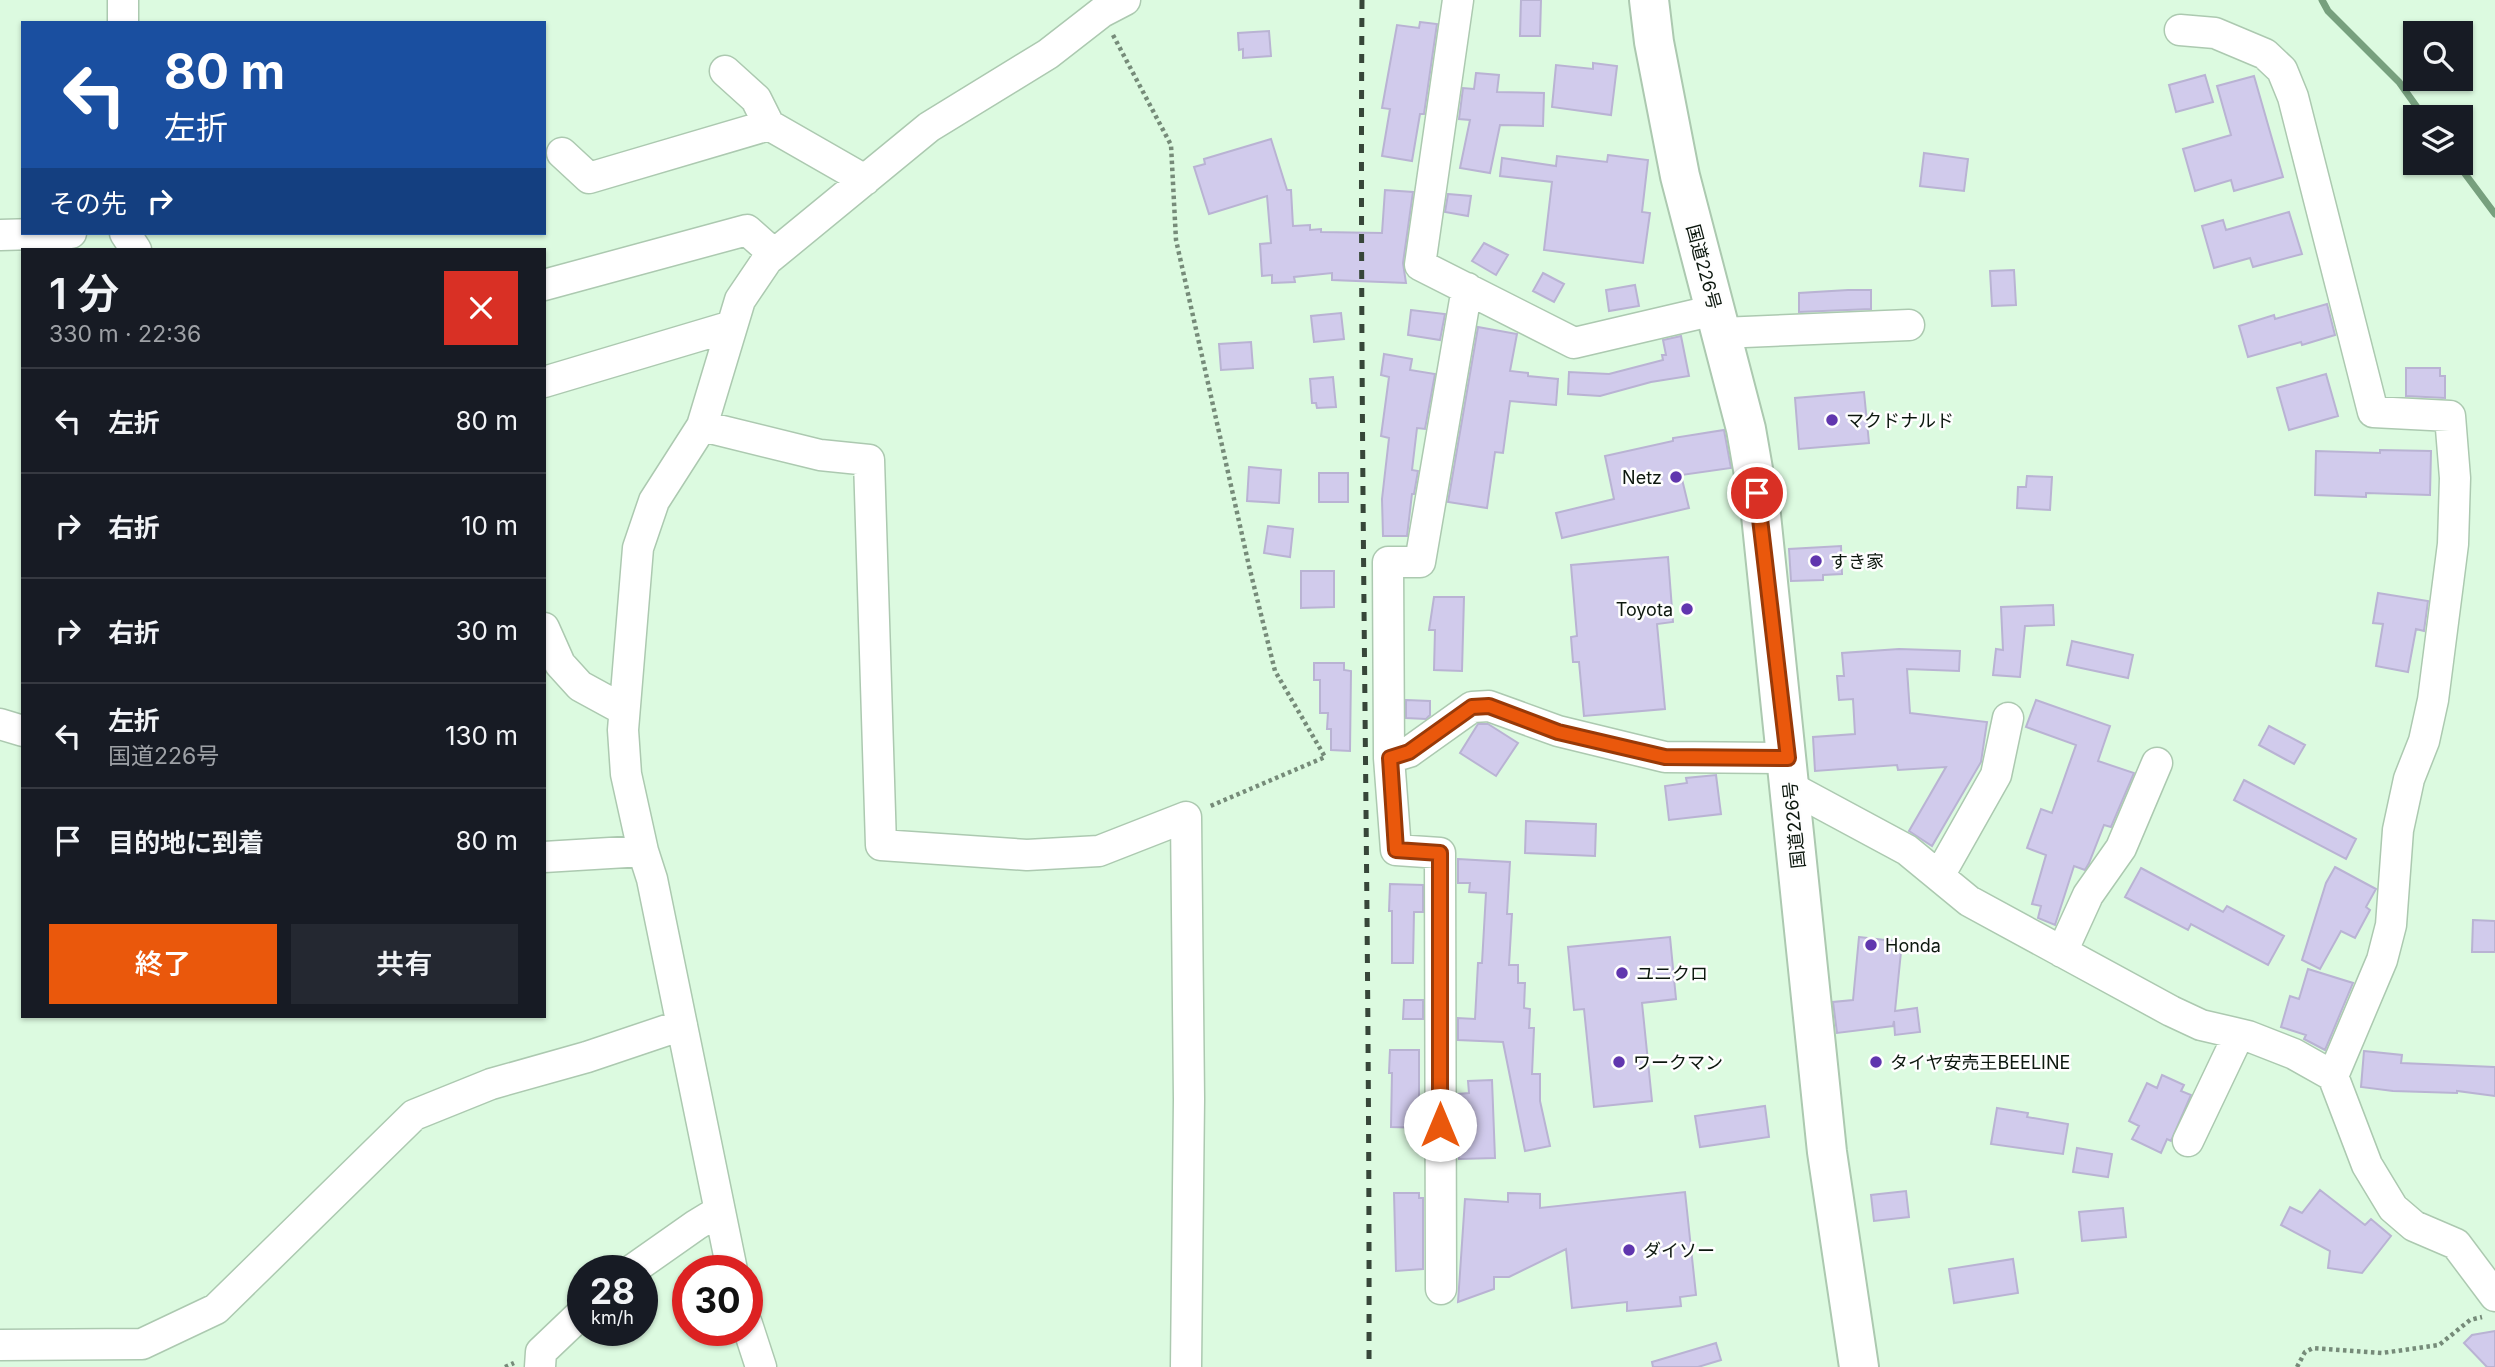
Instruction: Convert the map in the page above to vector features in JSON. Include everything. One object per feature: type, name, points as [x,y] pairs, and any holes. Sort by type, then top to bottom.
[{"type":"highway","name":"国道226号","points":[[1649,0],[1654,42],[1680,176],[1746,429],[1761,515],[1827,1152],[1859,1367]]},
{"type":"street","points":[[123,0],[123,21]]},
{"type":"street","points":[[1458,0],[1420,265],[1574,343],[1718,322],[1909,325]]},
{"type":"street","points":[[729,1255],[652,879],[626,774],[624,710],[638,548],[654,501],[702,426],[740,300],[767,260],[929,127],[1048,54],[1113,6]]},
{"type":"street","points":[[2180,30],[2215,33],[2264,54],[2282,70],[2293,97],[2373,412],[2450,416],[2455,478],[2453,544],[2433,700],[2424,741],[2409,779],[2398,830],[2391,925],[2382,960],[2333,1076]]},
{"type":"street","points":[[725,71],[756,99],[769,125],[864,180]]},
{"type":"street","points":[[562,153],[589,178],[769,125]]},
{"type":"street","points":[[546,284],[747,230],[774,254]]},
{"type":"street","points":[[0,235],[21,234]]},
{"type":"street","points":[[1441,1289],[1440,853],[1396,850],[1390,758],[1388,562],[1420,562],[1467,288]]},
{"type":"street","points":[[546,381],[732,326]]},
{"type":"street","points":[[702,426],[820,455],[869,460],[881,845],[1027,855],[1099,852],[1186,817],[1189,1099],[1186,1367]]},
{"type":"street","points":[[546,632],[560,664],[580,686],[624,710]]},
{"type":"street","points":[[1390,758],[1409,752],[1472,707],[1489,706],[1558,732],[1665,757],[1789,773],[1907,850],[1969,901],[2201,1025],[2239,1034],[2294,1054],[2333,1076],[2367,1166],[2393,1208],[2414,1226],[2456,1244],[2495,1296]]},
{"type":"street","points":[[1939,876],[1996,775],[2008,718]]},
{"type":"street","points":[[0,724],[21,730]]},
{"type":"street","points":[[2062,952],[2088,895],[2121,848],[2157,763]]},
{"type":"street","points":[[546,857],[643,851]]},
{"type":"street","points":[[0,1345],[142,1344],[185,1325],[216,1309],[414,1115],[491,1084],[587,1057],[682,1025]]},
{"type":"street","points":[[2188,1141],[2239,1034]]},
{"type":"street","points":[[653,1255],[719,1212]]},
{"type":"street","points":[[540,1367],[541,1352],[567,1327]]},
{"type":"street","points":[[754,1346],[761,1367]]},
{"type":"path","points":[[1113,6],[1171,145],[1176,240],[1275,671],[1325,757],[1186,817]]},
{"type":"path","points":[[2297,1367],[2305,1352],[2313,1348],[2382,1353],[2439,1345],[2470,1321],[2495,1314]]},
{"type":"building","points":[[1521,0],[1541,0],[1540,36],[1520,36]]},
{"type":"building","points":[[1420,22],[1437,24],[1424,114],[1420,114],[1412,161],[1382,156],[1390,109],[1382,108],[1397,25],[1419,28]]},
{"type":"building","points":[[1269,31],[1271,56],[1243,58],[1243,49],[1239,50],[1238,33]]},
{"type":"building","points":[[1593,63],[1617,66],[1611,115],[1552,107],[1556,65],[1593,69]]},
{"type":"building","points":[[1476,73],[1499,75],[1497,92],[1544,93],[1543,126],[1500,125],[1490,173],[1460,168],[1470,120],[1459,119],[1463,88],[1474,89]]},
{"type":"building","points":[[2205,75],[2213,102],[2176,112],[2169,85]]},
{"type":"building","points":[[2254,76],[2283,177],[2234,191],[2231,180],[2195,191],[2183,149],[2231,135],[2217,86]]},
{"type":"building","points":[[1271,139],[1287,190],[1291,190],[1293,226],[1310,225],[1310,230],[1321,229],[1321,232],[1382,233],[1385,190],[1413,192],[1403,263],[1406,283],[1332,280],[1332,273],[1294,277],[1295,282],[1272,283],[1272,275],[1262,276],[1260,244],[1271,243],[1267,196],[1209,214],[1194,167],[1205,164],[1204,159]]},
{"type":"building","points":[[1924,153],[1968,159],[1964,191],[1920,186]]},
{"type":"building","points":[[1608,155],[1648,160],[1642,212],[1650,213],[1643,263],[1544,250],[1552,182],[1500,176],[1502,158],[1556,166],[1557,156],[1607,162]]},
{"type":"building","points":[[1448,194],[1471,196],[1468,216],[1445,212]]},
{"type":"building","points":[[2289,212],[2302,254],[2253,267],[2250,258],[2214,268],[2202,226],[2223,220],[2226,230]]},
{"type":"building","points":[[1484,243],[1508,255],[1496,275],[1472,261]]},
{"type":"building","points":[[2014,270],[2016,305],[1992,306],[1990,271]]},
{"type":"building","points":[[1543,273],[1564,284],[1554,302],[1533,291]]},
{"type":"building","points":[[1635,285],[1639,306],[1609,311],[1606,290]]},
{"type":"building","points":[[1871,290],[1871,309],[1799,312],[1799,293]]},
{"type":"building","points":[[2327,304],[2335,335],[2248,357],[2239,326],[2274,315],[2275,319]]},
{"type":"building","points":[[1411,310],[1445,314],[1440,340],[1408,335]]},
{"type":"building","points":[[1341,313],[1344,339],[1314,342],[1311,316]]},
{"type":"building","points":[[1478,327],[1517,334],[1510,371],[1558,379],[1556,405],[1510,401],[1503,453],[1495,452],[1487,508],[1448,502]]},
{"type":"building","points":[[1681,336],[1689,376],[1651,382],[1600,396],[1568,394],[1569,372],[1609,374],[1663,360],[1662,355],[1666,355],[1663,340]]},
{"type":"building","points":[[1251,342],[1253,368],[1221,370],[1219,344]]},
{"type":"building","points":[[1384,354],[1412,359],[1410,370],[1435,374],[1425,429],[1417,428],[1412,470],[1418,471],[1407,536],[1383,536],[1382,499],[1389,438],[1381,436],[1389,377],[1381,375]]},
{"type":"building","points":[[2406,368],[2440,368],[2440,376],[2445,376],[2445,398],[2406,396]]},
{"type":"building","points":[[2326,374],[2338,416],[2289,430],[2277,388]]},
{"type":"building","points":[[1333,377],[1336,407],[1317,408],[1316,403],[1312,403],[1310,379]]},
{"type":"building","name":"マクドナルド","points":[[1864,392],[1869,443],[1799,449],[1795,398]]},
{"type":"building","points":[[1724,430],[1731,468],[1681,475],[1689,508],[1562,538],[1556,513],[1614,499],[1605,456],[1673,441],[1673,438]]},
{"type":"building","points":[[2380,450],[2431,451],[2430,495],[2315,495],[2316,451],[2380,453]]},
{"type":"building","points":[[1249,467],[1281,470],[1279,503],[1247,501]]},
{"type":"building","points":[[1319,473],[1348,473],[1348,502],[1319,502]]},
{"type":"building","points":[[2027,476],[2052,477],[2050,510],[2017,508],[2018,487],[2026,487]]},
{"type":"building","points":[[1268,526],[1293,529],[1290,557],[1264,553]]},
{"type":"building","name":"すき家","points":[[1841,546],[1842,574],[1823,575],[1823,580],[1791,581],[1789,549]]},
{"type":"building","points":[[1668,557],[1673,622],[1657,624],[1665,709],[1584,716],[1579,662],[1573,662],[1571,637],[1577,636],[1571,565]]},
{"type":"building","points":[[1301,571],[1334,571],[1334,607],[1301,608]]},
{"type":"building","points":[[2378,593],[2428,601],[2424,631],[2416,629],[2408,672],[2376,666],[2383,624],[2373,623]]},
{"type":"building","points":[[1434,597],[1464,597],[1462,671],[1434,670],[1435,630],[1429,630]]},
{"type":"building","points":[[2053,605],[2054,625],[2025,626],[2020,677],[1993,675],[1996,649],[2003,650],[2001,607]]},
{"type":"building","points":[[2072,641],[2133,655],[2128,678],[2067,665]]},
{"type":"building","points":[[1899,649],[1960,651],[1959,671],[1907,669],[1910,713],[1987,722],[1981,762],[1932,846],[1909,831],[1946,767],[1898,770],[1897,765],[1815,771],[1813,737],[1855,734],[1853,699],[1839,700],[1837,676],[1844,676],[1842,653]]},
{"type":"building","points":[[1314,663],[1344,663],[1344,670],[1351,671],[1350,751],[1331,750],[1331,729],[1327,729],[1328,713],[1320,713],[1320,680],[1314,680]]},
{"type":"building","points":[[1406,700],[1430,701],[1430,715],[1426,719],[1406,718]]},
{"type":"building","points":[[2036,700],[2110,726],[2098,761],[2134,773],[2111,827],[2104,825],[2085,870],[2074,866],[2055,925],[2038,918],[2041,906],[2032,904],[2046,855],[2027,848],[2041,809],[2052,813],[2076,745],[2026,727]]},
{"type":"building","points":[[1478,724],[1488,724],[1518,743],[1496,776],[1460,753]]},
{"type":"building","points":[[2269,726],[2305,745],[2294,764],[2259,745]]},
{"type":"building","points":[[1716,775],[1721,814],[1669,820],[1665,786],[1687,783],[1686,778]]},
{"type":"building","points":[[2244,780],[2356,839],[2346,859],[2234,800]]},
{"type":"building","points":[[1526,821],[1596,824],[1595,856],[1525,853]]},
{"type":"building","points":[[1458,859],[1510,862],[1507,914],[1512,914],[1509,965],[1518,965],[1518,983],[1525,983],[1524,1008],[1530,1009],[1529,1028],[1534,1028],[1532,1074],[1540,1074],[1540,1101],[1550,1146],[1525,1151],[1503,1042],[1458,1040],[1458,1018],[1475,1019],[1478,963],[1482,963],[1486,893],[1469,892],[1470,883],[1458,883]]},
{"type":"building","points":[[2335,867],[2376,889],[2366,907],[2370,910],[2355,938],[2341,931],[2320,969],[2302,960],[2326,883]]},
{"type":"building","points":[[2141,868],[2223,912],[2227,906],[2284,936],[2268,965],[2191,924],[2188,930],[2125,897]]},
{"type":"building","points":[[1390,884],[1423,885],[1423,912],[1414,912],[1413,963],[1392,963]]},
{"type":"building","points":[[2473,920],[2495,921],[2495,952],[2472,952]]},
{"type":"building","points":[[1670,937],[1676,999],[1642,1003],[1652,1101],[1594,1107],[1584,1009],[1574,1010],[1568,947]]},
{"type":"building","points":[[1859,937],[1902,942],[1895,1011],[1917,1008],[1920,1032],[1895,1035],[1894,1021],[1893,1026],[1837,1033],[1833,1002],[1853,1000]]},
{"type":"building","points":[[2308,969],[2353,983],[2325,1050],[2304,1039],[2306,1035],[2281,1027],[2290,996],[2299,999]]},
{"type":"building","points":[[1404,1000],[1423,1000],[1423,1019],[1403,1019]]},
{"type":"building","points":[[1390,1050],[1419,1050],[1419,1101],[1423,1101],[1423,1128],[1391,1127]]},
{"type":"building","points":[[2364,1051],[2402,1055],[2401,1063],[2495,1067],[2495,1096],[2457,1091],[2393,1091],[2361,1087]]},
{"type":"building","points":[[2162,1075],[2184,1085],[2181,1091],[2191,1095],[2171,1141],[2167,1139],[2161,1153],[2132,1139],[2139,1126],[2129,1121],[2147,1083],[2157,1088]]},
{"type":"building","points":[[1492,1080],[1495,1158],[1459,1159],[1458,1094],[1469,1093],[1468,1081]]},
{"type":"building","points":[[1765,1106],[1769,1137],[1700,1147],[1695,1116]]},
{"type":"building","points":[[1997,1108],[2028,1113],[2027,1117],[2068,1124],[2063,1154],[1991,1144]]},
{"type":"building","points":[[2077,1148],[2112,1154],[2108,1177],[2073,1172]]},
{"type":"building","points":[[2320,1190],[2365,1225],[2371,1219],[2391,1236],[2362,1273],[2328,1268],[2330,1251],[2281,1225],[2290,1207],[2302,1213]]},
{"type":"building","points":[[1906,1191],[1909,1217],[1874,1221],[1871,1195]]},
{"type":"building","name":"ダイソー","points":[[1685,1192],[1696,1295],[1680,1297],[1681,1306],[1627,1311],[1627,1302],[1572,1308],[1566,1249],[1509,1277],[1494,1277],[1494,1289],[1458,1302],[1465,1199],[1508,1202],[1508,1193],[1540,1194],[1540,1208]]},
{"type":"building","points":[[1394,1193],[1419,1193],[1419,1198],[1423,1198],[1423,1269],[1396,1271]]},
{"type":"building","points":[[2123,1208],[2126,1237],[2082,1241],[2079,1212]]},
{"type":"building","points":[[2013,1259],[2018,1293],[1954,1303],[1949,1269]]},
{"type":"building","points":[[2495,1331],[2495,1367],[2487,1367],[2464,1343],[2472,1335]]},
{"type":"building","points":[[1716,1343],[1721,1360],[1698,1367],[1653,1367],[1652,1362]]},
{"type":"waterway","points":[[2322,0],[2328,11],[2399,82],[2415,105]]},
{"type":"waterway","points":[[2466,175],[2495,214]]},
{"type":"railway","points":[[1362,0],[1369,1367]]},
{"type":"place","name":"マクドナルド","points":[[1832,420]]},
{"type":"place","name":"Netz","points":[[1676,477]]},
{"type":"place","name":"すき家","points":[[1816,561]]},
{"type":"place","name":"Toyota","points":[[1687,609]]},
{"type":"place","name":"Honda","points":[[1871,945]]},
{"type":"place","name":"ユニクロ","points":[[1622,973]]},
{"type":"place","name":"ワークマン","points":[[1619,1062]]},
{"type":"place","name":"タイヤ安売王BEELINE","points":[[1876,1062]]},
{"type":"place","name":"ダイソー","points":[[1629,1250]]},
{"type":"route","points":[[1440,1125],[1440,853],[1396,850],[1390,758],[1409,752],[1472,707],[1489,706],[1558,732],[1665,757],[1788,758],[1757,493]]}]
